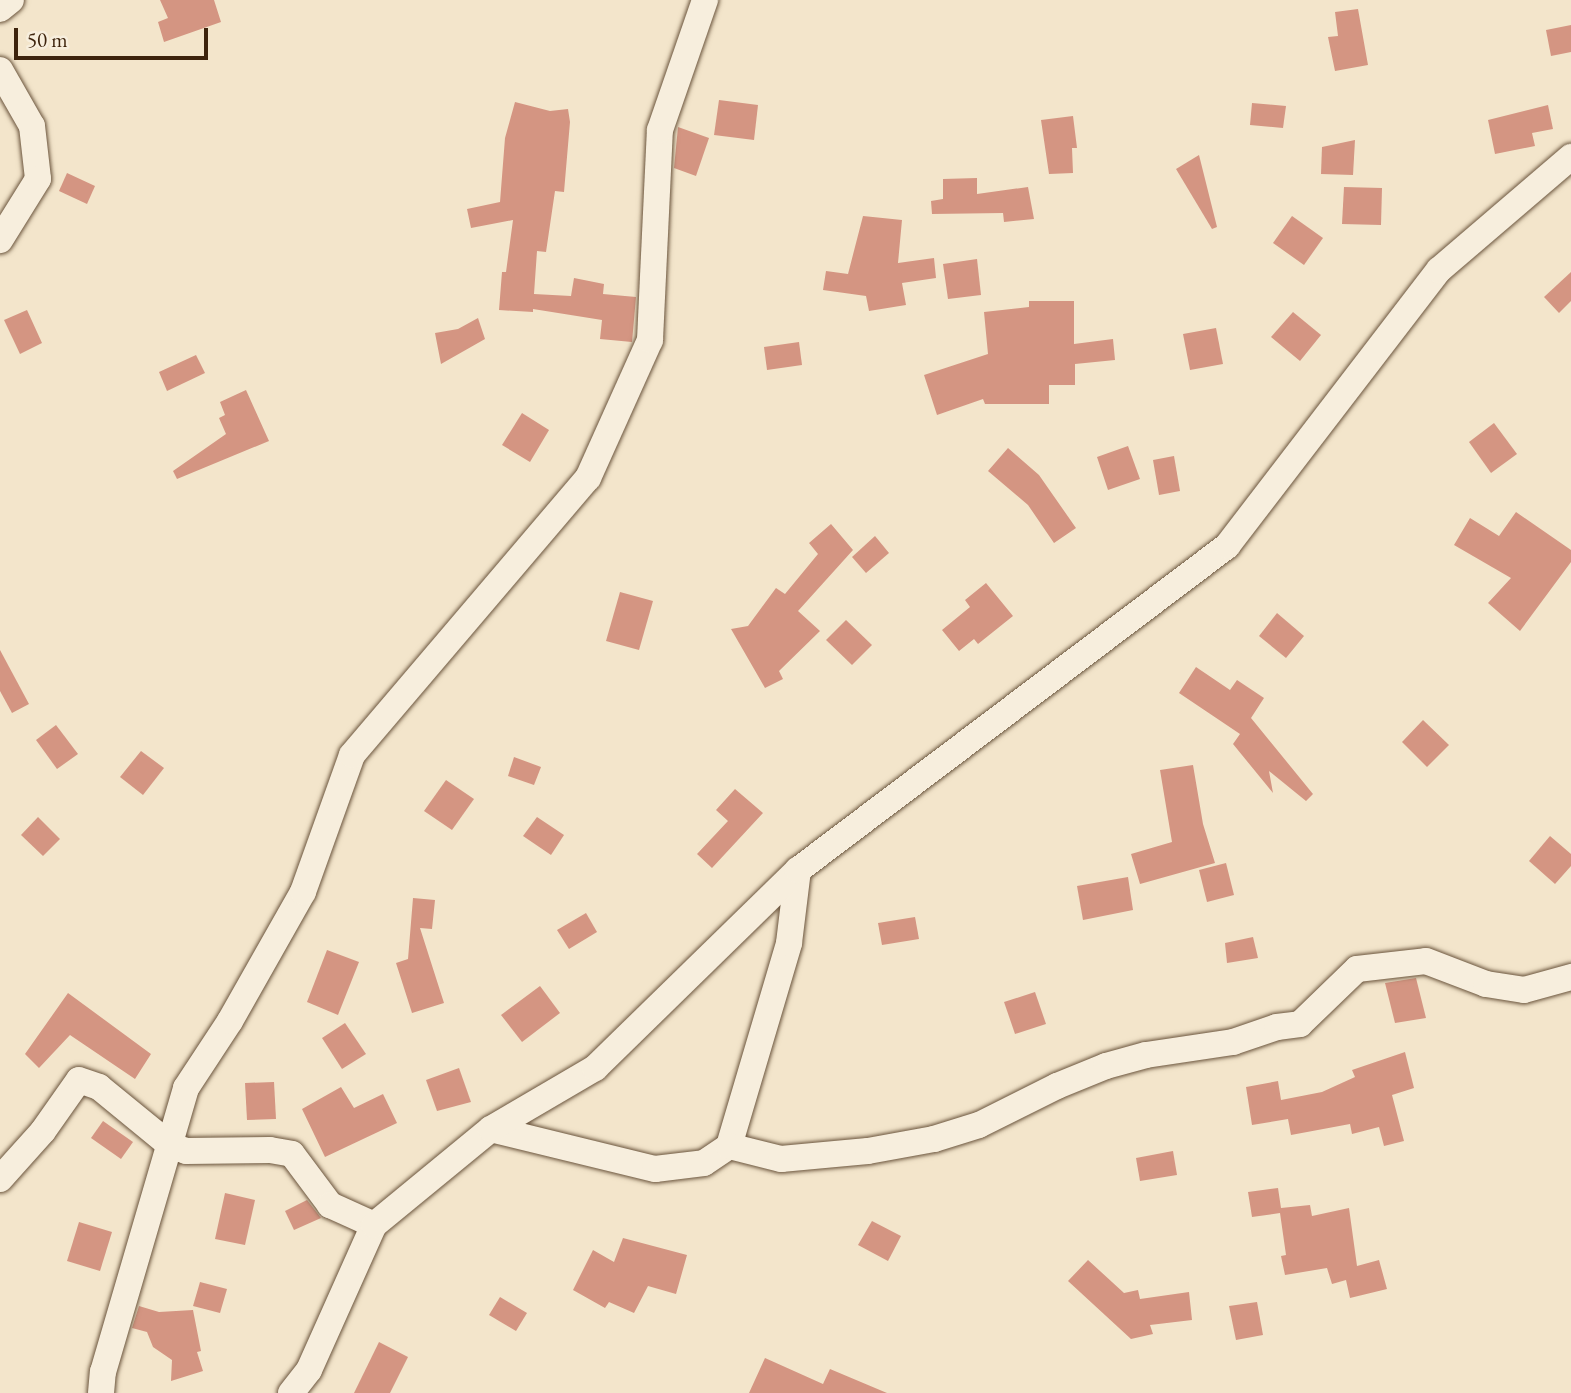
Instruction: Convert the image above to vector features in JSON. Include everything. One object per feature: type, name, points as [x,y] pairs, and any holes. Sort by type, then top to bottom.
[{"type":"street","points":[[0,9],[11,0]]},
{"type":"street","points":[[102,1393],[103,1372],[186,1088],[230,1021],[303,892],[352,755],[589,478],[650,340],[660,130],[705,0]]},
{"type":"street","points":[[0,70],[32,126],[38,180],[0,240]]},
{"type":"street","points":[[291,1393],[309,1370],[374,1225],[491,1129],[595,1068],[798,870],[1227,546],[1439,270],[1571,157]]},
{"type":"street","points":[[491,1129],[655,1169],[704,1163],[729,1146],[745,1100],[789,943],[798,870]]},
{"type":"street","points":[[729,1146],[781,1158],[868,1151],[934,1139],[979,1125],[1057,1086],[1106,1066],[1146,1055],[1233,1042],[1277,1027],[1300,1024],[1357,969],[1426,961],[1486,984],[1524,990],[1571,977]]},
{"type":"street","points":[[0,1179],[43,1131],[79,1080],[99,1087],[171,1146],[186,1151],[270,1150],[292,1154],[330,1205],[374,1225]]},
{"type":"building","points":[[160,0],[214,0],[221,22],[164,42],[158,22],[168,18]]},
{"type":"building","points":[[1358,9],[1368,65],[1335,71],[1328,37],[1338,36],[1335,12]]},
{"type":"building","points":[[1571,25],[1571,52],[1551,56],[1546,30]]},
{"type":"building","points":[[719,100],[758,105],[754,140],[714,135]]},
{"type":"building","points":[[515,102],[550,111],[568,109],[570,122],[564,192],[555,191],[546,252],[537,251],[534,294],[571,296],[574,278],[604,284],[603,294],[636,297],[632,342],[600,339],[602,320],[533,309],[533,312],[499,310],[502,272],[506,272],[513,220],[471,228],[467,209],[500,202],[505,138]]},
{"type":"building","points":[[1252,103],[1286,106],[1283,128],[1250,125]]},
{"type":"building","points":[[1548,105],[1553,129],[1532,133],[1535,146],[1495,154],[1488,120]]},
{"type":"building","points":[[1073,116],[1077,148],[1072,148],[1073,173],[1049,174],[1041,120]]},
{"type":"building","points":[[678,127],[709,138],[696,176],[674,168]]},
{"type":"building","points":[[1355,140],[1353,175],[1321,174],[1322,147]]},
{"type":"building","points":[[1199,155],[1217,227],[1212,229],[1176,169]]},
{"type":"building","points":[[67,173],[95,186],[87,204],[59,191]]},
{"type":"building","points":[[977,178],[977,194],[1028,187],[1034,219],[1004,222],[1003,213],[932,214],[931,201],[943,199],[943,179]]},
{"type":"building","points":[[1344,187],[1382,188],[1381,225],[1342,224]]},
{"type":"building","points":[[863,216],[902,220],[898,263],[934,258],[936,278],[902,283],[906,305],[869,311],[866,296],[823,290],[826,271],[848,274]]},
{"type":"building","points":[[1292,216],[1323,238],[1304,265],[1273,243]]},
{"type":"building","points":[[977,259],[981,295],[948,299],[943,264]]},
{"type":"building","points":[[1571,272],[1571,301],[1559,313],[1544,297]]},
{"type":"building","points":[[1029,301],[1074,301],[1074,344],[1113,339],[1115,360],[1075,364],[1075,385],[1049,385],[1049,404],[985,404],[983,399],[937,415],[924,375],[988,354],[984,312],[1029,307]]},
{"type":"building","points":[[27,310],[42,343],[20,354],[4,320]]},
{"type":"building","points":[[1293,312],[1321,335],[1300,361],[1271,337]]},
{"type":"building","points":[[478,318],[485,339],[441,364],[435,333],[458,329]]},
{"type":"building","points":[[1216,328],[1223,364],[1190,370],[1183,334]]},
{"type":"building","points":[[799,342],[802,365],[767,370],[764,347]]},
{"type":"building","points":[[196,355],[205,373],[167,391],[159,372]]},
{"type":"building","points":[[246,390],[269,441],[177,479],[173,471],[226,434],[219,418],[225,415],[220,402]]},
{"type":"building","points":[[522,413],[549,430],[530,462],[502,445]]},
{"type":"building","points":[[1494,423],[1517,454],[1491,473],[1469,442]]},
{"type":"building","points":[[1128,446],[1140,479],[1108,490],[1097,457]]},
{"type":"building","points":[[1008,448],[1039,475],[1076,528],[1054,543],[1028,505],[988,471]]},
{"type":"building","points":[[1174,456],[1180,491],[1159,495],[1153,460]]},
{"type":"building","points":[[1516,512],[1571,550],[1571,562],[1520,631],[1488,603],[1511,578],[1454,545],[1470,518],[1499,536]]},
{"type":"building","points":[[831,524],[853,550],[798,611],[820,631],[779,671],[783,679],[765,688],[731,629],[748,626],[776,588],[785,594],[818,554],[809,543]]},
{"type":"building","points":[[875,536],[889,553],[866,573],[852,557]]},
{"type":"building","points":[[986,583],[1013,616],[978,644],[974,639],[959,651],[942,630],[970,607],[965,600]]},
{"type":"building","points":[[620,592],[653,601],[639,650],[606,641]]},
{"type":"building","points":[[1277,613],[1304,636],[1286,658],[1259,636]]},
{"type":"building","points":[[846,620],[872,645],[852,665],[826,640]]},
{"type":"building","points":[[0,650],[29,704],[12,713],[0,691]]},
{"type":"building","points":[[1196,667],[1230,690],[1237,680],[1264,698],[1251,718],[1313,794],[1306,801],[1269,771],[1273,793],[1233,744],[1240,734],[1179,693]]},
{"type":"building","points":[[1423,720],[1449,745],[1427,767],[1402,742]]},
{"type":"building","points":[[56,725],[78,754],[57,769],[36,740]]},
{"type":"building","points":[[141,751],[164,768],[143,795],[120,777]]},
{"type":"building","points":[[514,757],[541,767],[534,785],[508,776]]},
{"type":"building","points":[[1193,765],[1203,824],[1215,863],[1140,884],[1131,854],[1172,842],[1160,770]]},
{"type":"building","points":[[446,780],[474,799],[452,830],[424,811]]},
{"type":"building","points":[[735,789],[763,813],[712,868],[697,854],[728,821],[716,810]]},
{"type":"building","points":[[38,817],[60,839],[43,856],[21,835]]},
{"type":"building","points":[[537,817],[564,835],[551,855],[523,836]]},
{"type":"building","points":[[1550,836],[1571,854],[1571,866],[1555,884],[1529,861]]},
{"type":"building","points":[[1226,863],[1234,895],[1207,902],[1199,870]]},
{"type":"building","points":[[1128,877],[1133,910],[1083,920],[1077,886]]},
{"type":"building","points":[[413,898],[435,900],[432,929],[420,928],[444,1003],[412,1013],[396,963],[408,959]]},
{"type":"building","points":[[586,913],[597,932],[569,949],[557,930]]},
{"type":"building","points":[[915,917],[919,939],[882,945],[878,923]]},
{"type":"building","points":[[1253,937],[1258,958],[1227,963],[1225,943]]},
{"type":"building","points":[[327,950],[359,962],[338,1015],[307,1002]]},
{"type":"building","points":[[1416,978],[1426,1018],[1395,1023],[1385,983]]},
{"type":"building","points":[[540,986],[560,1013],[522,1042],[501,1015]]},
{"type":"building","points":[[1035,992],[1046,1024],[1015,1034],[1004,1002]]},
{"type":"building","points":[[68,993],[151,1054],[135,1079],[70,1035],[39,1068],[25,1054]]},
{"type":"building","points":[[345,1023],[366,1054],[342,1069],[322,1038]]},
{"type":"building","points":[[1405,1052],[1414,1088],[1392,1095],[1404,1141],[1384,1146],[1379,1127],[1352,1134],[1350,1124],[1291,1135],[1288,1119],[1252,1125],[1246,1087],[1278,1081],[1281,1100],[1322,1092],[1355,1077],[1352,1070]]},
{"type":"building","points":[[459,1068],[471,1102],[437,1111],[426,1080]]},
{"type":"building","points":[[274,1082],[276,1119],[247,1120],[245,1083]]},
{"type":"building","points":[[341,1087],[354,1108],[383,1094],[397,1123],[325,1157],[302,1109]]},
{"type":"building","points":[[103,1121],[133,1142],[121,1159],[91,1138]]},
{"type":"building","points":[[1173,1151],[1177,1175],[1140,1181],[1136,1158]]},
{"type":"building","points":[[1278,1188],[1281,1208],[1310,1205],[1312,1216],[1349,1208],[1357,1266],[1379,1260],[1387,1289],[1350,1298],[1346,1280],[1332,1284],[1327,1268],[1285,1275],[1281,1256],[1286,1255],[1280,1213],[1252,1217],[1248,1192]]},
{"type":"building","points":[[225,1193],[255,1200],[245,1245],[215,1239]]},
{"type":"building","points":[[307,1200],[321,1218],[294,1230],[285,1211]]},
{"type":"building","points":[[872,1221],[901,1236],[888,1261],[858,1245]]},
{"type":"building","points":[[79,1222],[112,1232],[100,1271],[67,1261]]},
{"type":"building","points":[[623,1238],[687,1255],[676,1294],[648,1286],[634,1313],[609,1302],[605,1308],[573,1290],[593,1250],[614,1262]]},
{"type":"building","points":[[1088,1260],[1124,1293],[1138,1290],[1140,1299],[1189,1292],[1192,1320],[1150,1325],[1153,1334],[1131,1339],[1068,1281]]},
{"type":"building","points":[[200,1282],[227,1289],[220,1313],[193,1306]]},
{"type":"building","points":[[500,1297],[527,1313],[516,1331],[489,1315]]},
{"type":"building","points":[[1257,1302],[1263,1335],[1236,1340],[1229,1306]]},
{"type":"building","points":[[139,1306],[159,1312],[193,1310],[201,1351],[197,1352],[203,1371],[171,1381],[172,1360],[153,1347],[147,1332],[132,1328]]},
{"type":"building","points":[[379,1342],[408,1357],[390,1393],[354,1393]]},
{"type":"building","points":[[765,1358],[823,1384],[830,1369],[887,1393],[749,1393]]}]
